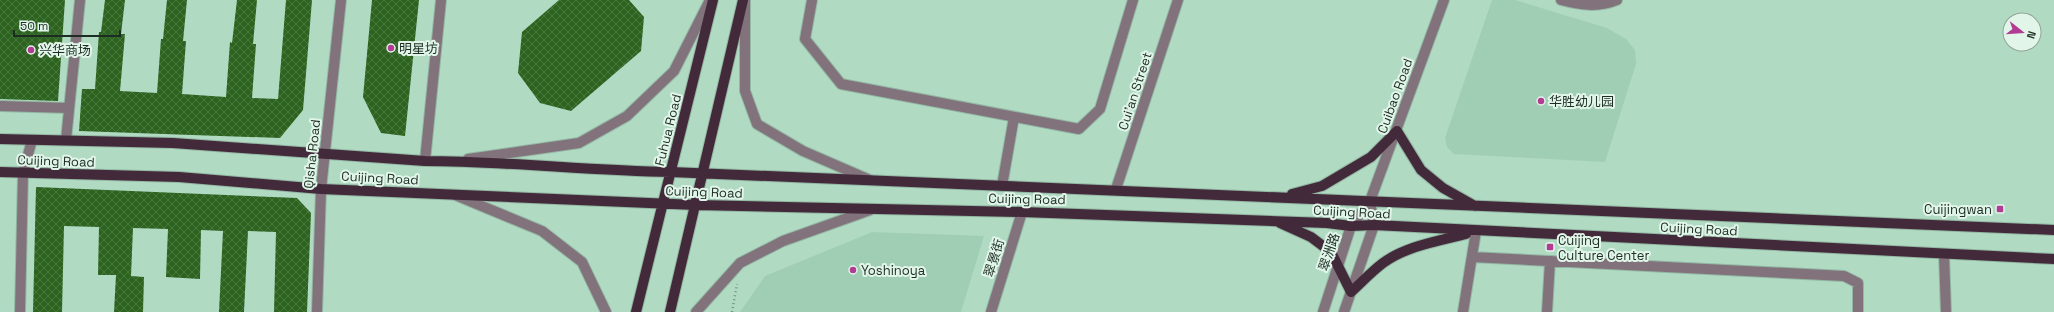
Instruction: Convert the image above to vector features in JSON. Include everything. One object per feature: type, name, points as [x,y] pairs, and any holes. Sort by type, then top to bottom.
[{"type":"main road","name":"Fuhua Road","points":[[636,312],[713,0]]},
{"type":"main road","points":[[670,312],[704,173],[713,124],[744,0]]},
{"type":"main road","points":[[1282,197],[1322,186],[1371,157],[1397,131],[1421,170],[1443,188],[1476,207]]},
{"type":"main road","name":"Cuijing Road","points":[[0,139],[173,143],[425,161],[457,161],[618,171],[704,173],[1282,197],[1476,207],[2054,230]]},
{"type":"main road","name":"Cuijing Road","points":[[0,172],[180,177],[321,189],[662,204],[870,210],[1022,212],[1327,223],[1352,226],[1374,225],[2054,259]]},
{"type":"main road","points":[[1276,221],[1311,237],[1331,252],[1351,292],[1383,263],[1400,253],[1426,244],[1476,231]]},
{"type":"street","points":[[66,140],[80,0]]},
{"type":"street","name":"Qisha Road","points":[[317,312],[321,189],[341,0]]},
{"type":"street","points":[[425,161],[441,0]]},
{"type":"street","points":[[457,161],[579,143],[627,116],[674,71],[710,0]]},
{"type":"street","points":[[744,0],[745,91],[757,124],[803,151],[874,181]]},
{"type":"street","points":[[812,0],[805,39],[841,84],[1079,129],[1100,109],[1133,0]]},
{"type":"street","name":"Cui'an Street","points":[[1116,190],[1178,0]]},
{"type":"street","name":"Cuibao Road","points":[[1370,201],[1444,0]]},
{"type":"street","points":[[1561,0],[1584,6],[1610,3],[1617,0]]},
{"type":"street","points":[[0,106],[69,108]]},
{"type":"street","points":[[1002,186],[1014,117]]},
{"type":"street","points":[[20,312],[23,172],[32,140]]},
{"type":"street","points":[[453,194],[542,230],[582,262],[606,312]]},
{"type":"street","points":[[1344,312],[1374,225],[1370,201]]},
{"type":"street","name":"翠洲路","points":[[1322,312],[1352,226],[1370,201]]},
{"type":"street","points":[[696,312],[740,263],[783,241],[870,210]]},
{"type":"street","name":"翠景街","points":[[991,312],[1022,212]]},
{"type":"street","points":[[1463,312],[1476,231]]},
{"type":"street","points":[[1944,254],[1946,312]]},
{"type":"street","points":[[1472,257],[1844,276],[1858,283],[1858,312]]},
{"type":"street","points":[[1547,312],[1550,260]]},
{"type":"path","points":[[732,312],[736,298],[740,263]]},
{"type":"shaded area","name":"华胜幼儿园","points":[[1492,0],[1515,0],[1607,28],[1626,39],[1635,50],[1636,64],[1605,162],[1454,154],[1447,147],[1445,138]]},
{"type":"shaded area","points":[[872,232],[984,236],[961,312],[740,312],[765,276]]},
{"type":"building","name":"兴华商场","points":[[0,0],[65,0],[58,101],[0,99]]},
{"type":"building","points":[[105,0],[125,0],[121,34],[125,34],[120,91],[157,93],[161,39],[163,39],[167,0],[187,0],[183,41],[186,41],[182,94],[226,97],[230,42],[232,43],[237,0],[257,0],[253,44],[256,44],[252,98],[278,99],[286,0],[312,0],[303,110],[280,138],[79,131],[82,89],[95,89],[99,32],[101,32]]},
{"type":"building","name":"明星坊","points":[[372,0],[419,0],[405,136],[381,133],[363,97]]},
{"type":"building","points":[[559,0],[629,0],[644,17],[641,51],[571,111],[540,103],[518,73],[522,32]]},
{"type":"building","points":[[36,187],[297,198],[311,213],[307,312],[274,312],[276,232],[248,231],[244,312],[219,312],[223,231],[201,230],[200,279],[166,277],[168,229],[133,228],[131,276],[144,277],[143,312],[114,312],[116,275],[98,275],[99,227],[64,226],[62,312],[33,312]]},
{"type":"place","name":"明星坊","points":[[391,48]]},
{"type":"place","name":"兴华商场","points":[[31,50]]},
{"type":"place","name":"华胜幼儿园","points":[[1541,101]]},
{"type":"place","name":"Cuijingwan","points":[[2000,209]]},
{"type":"place","name":"Cuijing Culture Center","points":[[1550,247]]},
{"type":"place","name":"Yoshinoya","points":[[853,270]]}]
